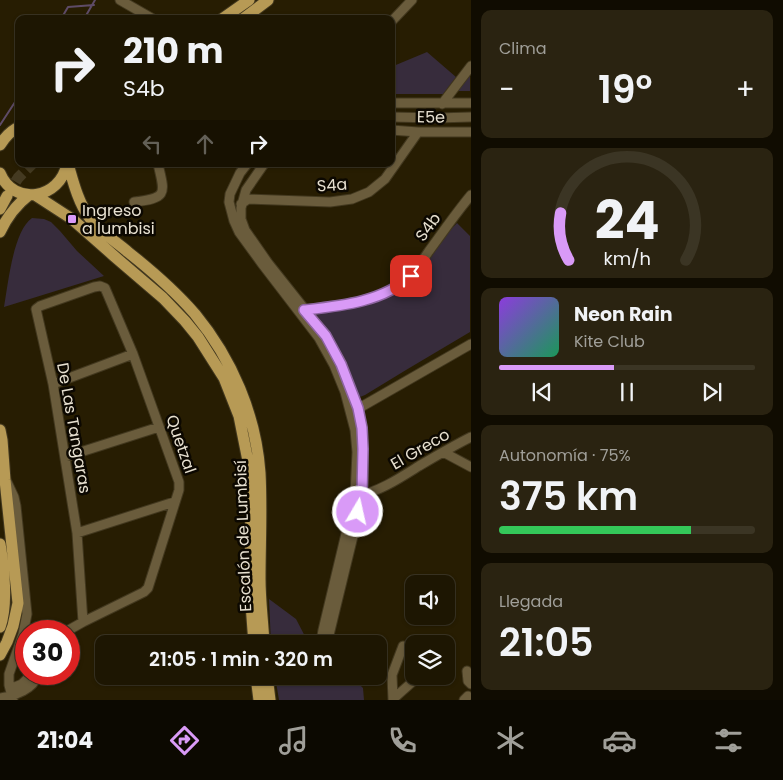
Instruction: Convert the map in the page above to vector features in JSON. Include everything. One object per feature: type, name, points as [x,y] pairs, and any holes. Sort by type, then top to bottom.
[{"type":"main road","points":[[227,15],[248,0]]},
{"type":"main road","points":[[248,15],[268,0]]},
{"type":"main road","points":[[0,145],[4,138],[15,129]]},
{"type":"main road","points":[[0,232],[4,223],[18,204],[32,195],[45,193],[54,188],[61,180],[67,167]]},
{"type":"main road","name":"Escalón de Lumbisí","points":[[69,167],[83,208],[89,217],[101,230],[170,288],[194,313],[227,361],[247,407],[255,436],[260,471],[260,581],[263,635]]},
{"type":"main road","name":"Escalón de Lumbisí","points":[[0,173],[8,186],[18,192],[32,195],[72,219],[163,298],[198,338],[224,378],[239,416],[252,491],[250,590],[253,635]]},
{"type":"main road","points":[[0,209],[7,196]]},
{"type":"main road","points":[[0,656],[13,626],[18,603],[1,440]]},
{"type":"main road","points":[[0,544],[5,602],[0,627]]},
{"type":"main road","points":[[257,685],[259,700]]},
{"type":"main road","points":[[268,685],[270,700]]},
{"type":"street","points":[[120,0],[146,15]]},
{"type":"street","points":[[395,18],[412,0]]},
{"type":"street","points":[[442,104],[470,66]]},
{"type":"street","points":[[395,102],[470,103]]},
{"type":"street","points":[[395,117],[470,117]]},
{"type":"street","name":"E5e","points":[[395,130],[470,132]]},
{"type":"street","name":"S4a","points":[[395,164],[418,132]]},
{"type":"street","points":[[134,202],[152,200],[160,195],[163,188],[159,167]]},
{"type":"street","points":[[245,167],[232,188],[229,202],[234,221],[239,232],[301,310]]},
{"type":"street","points":[[262,167],[244,198],[241,219],[245,230],[319,338],[355,410],[359,495],[329,635],[325,638],[322,636],[323,630],[359,495]]},
{"type":"street","name":"S4a","points":[[229,202],[244,198],[330,202],[352,199],[369,192],[385,178],[393,167]]},
{"type":"street","name":"S4a","points":[[232,188],[244,198]]},
{"type":"street","name":"S4b","points":[[301,310],[337,306],[362,300],[382,294],[404,282],[417,268],[470,195]]},
{"type":"street","points":[[460,208],[470,208]]},
{"type":"street","name":"Quetzal","points":[[80,624],[144,592],[148,588],[179,490],[179,482],[132,354],[105,288],[100,286]]},
{"type":"street","name":"De Las Tangaras","points":[[83,622],[77,533],[52,384],[36,309],[100,286]]},
{"type":"street","points":[[355,410],[470,344]]},
{"type":"street","points":[[52,384],[132,354]]},
{"type":"street","points":[[64,457],[159,427]]},
{"type":"street","name":"El Greco","points":[[359,495],[377,490],[470,436]]},
{"type":"street","points":[[444,452],[470,467]]},
{"type":"street","points":[[5,480],[14,497],[16,506],[27,614],[23,634],[10,669],[11,695]]},
{"type":"street","points":[[77,533],[174,502]]},
{"type":"street","points":[[393,699],[392,675],[403,646],[405,648]]},
{"type":"street","points":[[467,671],[470,684]]},
{"type":"street","points":[[11,695],[21,685]]},
{"type":"street","points":[[0,698],[20,694],[32,685]]},
{"type":"street","points":[[393,699],[409,685]]},
{"type":"shaded area","points":[[427,52],[456,77],[443,94],[395,94],[395,65]]},
{"type":"shaded area","points":[[470,69],[470,91],[454,91]]},
{"type":"shaded area","points":[[32,218],[51,222],[77,251],[104,276],[4,307],[16,246],[20,234]]},
{"type":"shaded area","points":[[457,223],[470,236],[470,332],[360,397],[355,394],[311,315],[317,312],[342,309],[388,296]]},
{"type":"shaded area","points":[[269,599],[296,619],[304,635],[271,635]]},
{"type":"shaded area","points":[[276,685],[360,685],[363,688],[364,700],[279,700]]},
{"type":"waterway","points":[[86,15],[95,0]]},
{"type":"waterway","points":[[63,15],[68,7],[94,5]]},
{"type":"waterway","points":[[0,125],[15,102]]},
{"type":"tunnel","points":[[7,196],[18,178],[29,167]]},
{"type":"place","name":"Ingreso a lumbisi","points":[[72,219]]},
{"type":"route","points":[[358,512],[362,495],[363,449],[362,428],[358,408],[341,364],[326,336],[304,310],[337,306],[382,294],[393,289],[411,276]]}]
